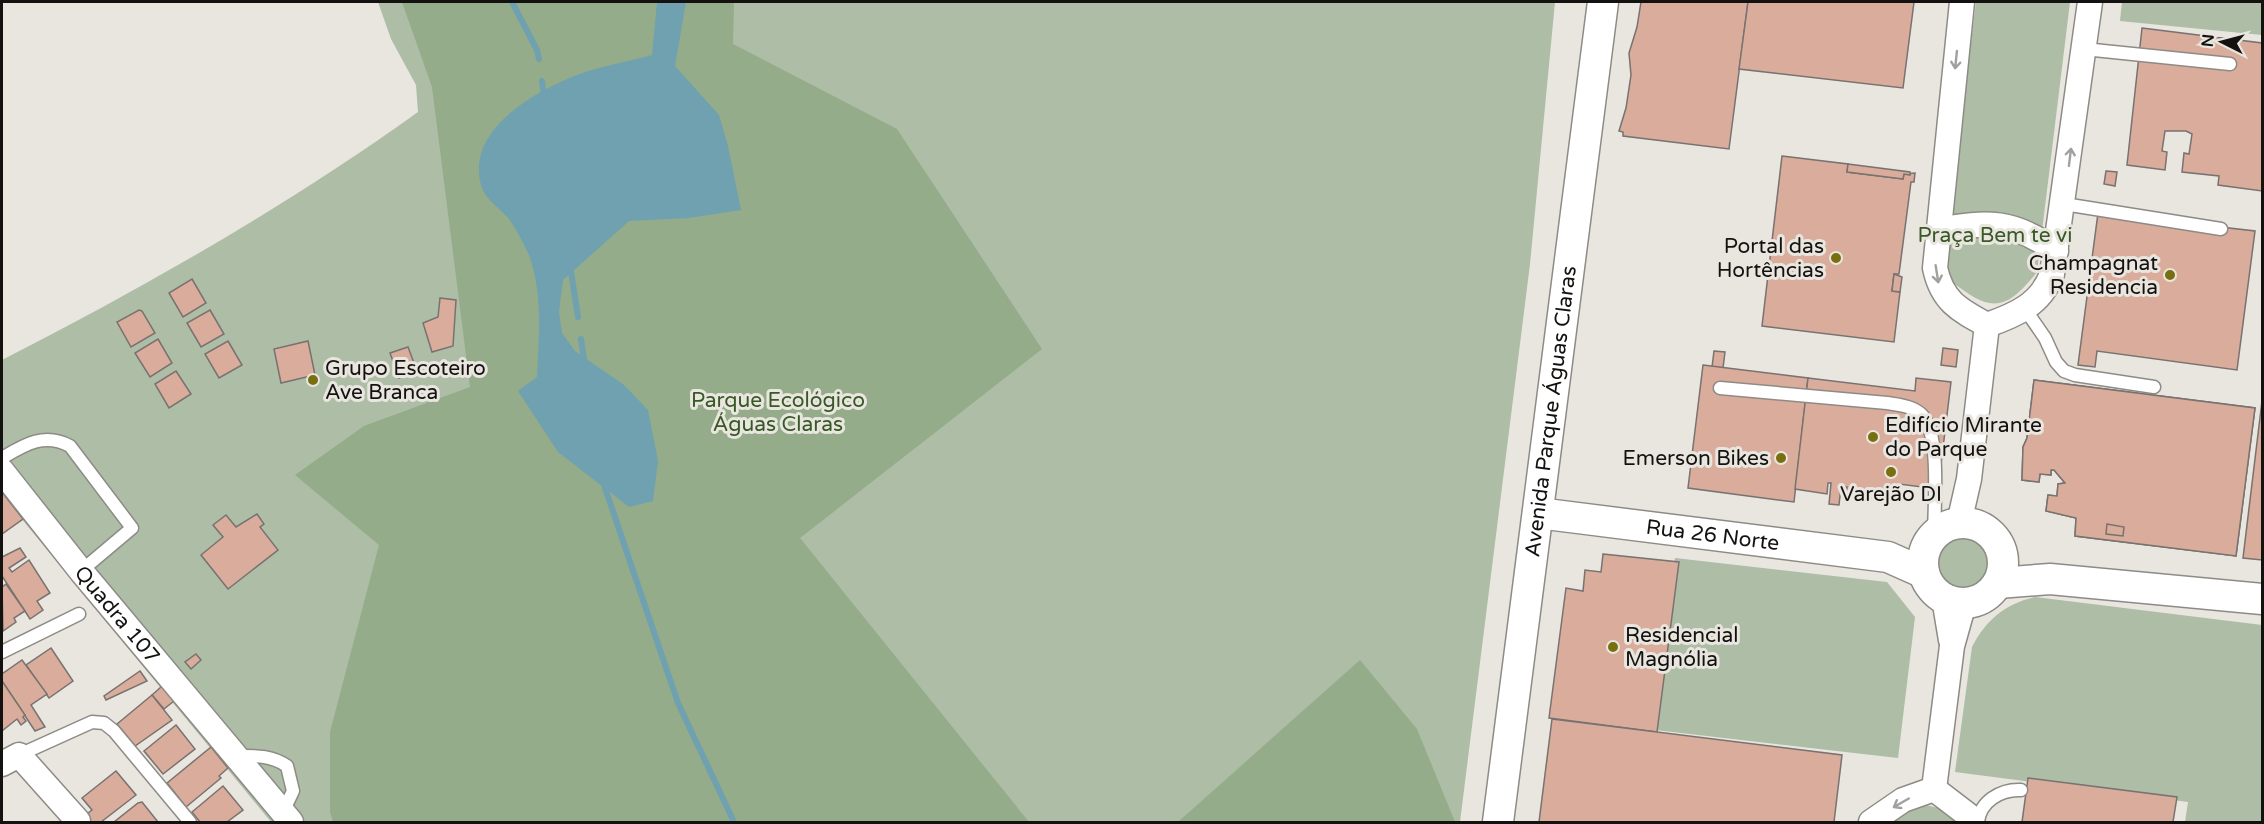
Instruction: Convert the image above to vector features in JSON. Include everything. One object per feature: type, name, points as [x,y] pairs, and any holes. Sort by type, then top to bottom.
[{"type":"street","name":"Avenida Parque Águas Claras","points":[[1498,822],[1603,2]]},
{"type":"street","points":[[1962,2],[1935,268],[1939,287],[1962,312],[1987,326]]},
{"type":"street","points":[[1987,326],[2025,309],[2048,287],[2064,204],[2090,2]]},
{"type":"street","points":[[1938,230],[1972,224],[2005,225],[2024,230],[2056,251]]},
{"type":"street","points":[[1944,541],[1988,532],[1998,544],[2001,571],[1984,598],[1954,601],[1935,592],[1944,541],[1969,479],[1987,326]]},
{"type":"street","name":"Quadra 107","points":[[2,471],[81,572],[287,817]]},
{"type":"street","name":"Rua 26 Norte","points":[[1538,513],[1888,557],[1944,541]]},
{"type":"street","points":[[2001,571],[2050,579],[2262,599]]},
{"type":"street","points":[[1934,789],[1952,646],[1954,601]]},
{"type":"street","points":[[10,759],[78,821]]},
{"type":"street","points":[[1871,822],[1903,800],[1934,789]]},
{"type":"street","points":[[1934,789],[1968,815],[1972,822]]},
{"type":"lane","points":[[2084,49],[2230,64]]},
{"type":"lane","points":[[2064,204],[2221,229]]},
{"type":"lane","points":[[2025,309],[2064,371],[2154,387]]},
{"type":"lane","points":[[1720,388],[1887,403],[1907,406],[1920,413],[1927,421],[1933,443],[1944,541]]},
{"type":"lane","points":[[2,458],[30,441],[60,440],[70,446],[120,510],[132,528],[81,572]]},
{"type":"lane","points":[[2,651],[79,615]]},
{"type":"lane","points":[[10,759],[92,722],[104,723],[114,731],[190,822]]},
{"type":"lane","name":"Quadra 107","points":[[237,756],[263,756],[278,760],[287,766],[292,791],[287,817]]},
{"type":"lane","points":[[1978,822],[1981,807],[1990,800],[2011,790],[2021,790]]},
{"type":"green space","name":"Parque Ecológico Águas Claras","points":[[378,2],[1555,2],[1530,264],[1460,822],[271,822],[2,495],[2,360],[109,304],[267,213],[418,112],[416,85],[391,39]]},
{"type":"green space","points":[[402,2],[734,2],[733,44],[897,129],[1042,349],[800,538],[1029,822],[333,822],[330,812],[330,732],[379,545],[295,475],[364,426],[470,387],[432,87]]},
{"type":"green space","name":"Praça Bem te vi","points":[[1976,2],[2070,2],[2037,272],[2015,295],[2006,301],[1996,303],[1976,298],[1950,280],[1945,253]]},
{"type":"green space","points":[[2122,2],[2262,2],[2262,35],[2120,21]]},
{"type":"green space","points":[[1958,523],[1971,526],[1982,533],[1989,544],[1992,557],[1989,570],[1982,581],[1971,588],[1958,591],[1945,588],[1934,581],[1927,570],[1924,557],[1927,544],[1934,533],[1945,526]]},
{"type":"green space","points":[[1675,558],[1887,582],[1915,617],[1898,758],[1655,730]]},
{"type":"green space","points":[[2035,597],[2262,625],[2262,822],[2185,822],[2188,802],[1955,772],[1972,647],[1977,637],[1998,614],[2014,604]]},
{"type":"green space","points":[[1360,660],[1417,729],[1455,822],[1178,822]]},
{"type":"green space","points":[[1926,805],[1950,811],[1965,822],[1885,822],[1903,810]]},
{"type":"water","points":[[657,2],[686,2],[675,66],[719,115],[741,210],[689,218],[629,221],[563,280],[559,312],[562,333],[575,351],[624,385],[648,410],[658,461],[653,501],[629,507],[558,452],[518,391],[537,377],[539,315],[536,284],[525,246],[509,219],[484,192],[479,168],[483,149],[492,132],[523,103],[577,75],[652,55]]},
{"type":"building","points":[[1641,2],[1748,2],[1729,149],[1623,136],[1623,132],[1619,131],[1626,108],[1631,75],[1629,53],[1637,27]]},
{"type":"building","points":[[1748,2],[1914,2],[1903,88],[1739,69]]},
{"type":"building","points":[[2142,28],[2262,43],[2262,191],[2218,185],[2219,176],[2182,172],[2184,153],[2189,154],[2192,134],[2186,131],[2165,131],[2162,151],[2167,152],[2165,170],[2127,165]]},
{"type":"building","name":"Portal das Hortências","points":[[1782,156],[1848,164],[1847,172],[1903,179],[1904,174],[1915,173],[1914,182],[1911,182],[1899,274],[1894,274],[1892,291],[1900,292],[1894,342],[1762,326]]},
{"type":"building","points":[[1848,164],[1910,172],[1910,175],[1904,174],[1903,179],[1847,172]]},
{"type":"building","points":[[2106,171],[2117,172],[2115,186],[2104,184]]},
{"type":"building","name":"Champagnat Residencia","points":[[2098,213],[2255,231],[2237,370],[2097,351],[2095,367],[2078,365]]},
{"type":"building","points":[[1894,274],[1902,277],[1900,292],[1892,291]]},
{"type":"building","points":[[192,279],[206,303],[183,317],[169,293]]},
{"type":"building","points":[[440,298],[456,300],[453,346],[432,352],[423,323],[438,317]]},
{"type":"building","points":[[139,310],[142,311],[155,333],[131,347],[117,322]]},
{"type":"building","points":[[210,310],[224,334],[201,347],[187,323]]},
{"type":"building","points":[[158,339],[172,363],[150,377],[135,353]]},
{"type":"building","points":[[228,341],[242,365],[219,378],[205,354]]},
{"type":"building","points":[[308,341],[315,375],[281,383],[274,349]]},
{"type":"building","points":[[408,347],[417,371],[399,378],[390,353]]},
{"type":"building","points":[[1943,348],[1958,350],[1956,367],[1941,365]]},
{"type":"building","points":[[1714,351],[1725,352],[1723,368],[1712,367]]},
{"type":"building","points":[[1703,365],[1808,378],[1794,502],[1688,488]]},
{"type":"building","points":[[176,371],[191,394],[169,408],[155,384]]},
{"type":"building","name":"Edifício Mirante do Parque","points":[[1808,378],[1915,391],[1916,378],[1951,382],[1938,489],[1899,484],[1897,501],[1846,496],[1847,487],[1841,487],[1839,505],[1829,504],[1831,483],[1828,483],[1827,494],[1795,489]]},
{"type":"building","points":[[2034,380],[2255,408],[2236,556],[2075,536],[2076,518],[2046,511],[2048,495],[2057,496],[2058,484],[2065,483],[2054,470],[2051,470],[2051,475],[2040,474],[2039,482],[2022,480],[2023,447],[2027,438]],"holes":[[[2107,524],[2124,527],[2123,536],[2106,534]]]},
{"type":"building","points":[[2034,380],[2255,408],[2236,556],[2075,536],[2076,518],[2046,511],[2048,495],[2057,496],[2058,484],[2065,483],[2054,470],[2051,470],[2051,475],[2040,474],[2039,482],[2022,480],[2023,447],[2027,438]]},
{"type":"building","points":[[2262,401],[2262,560],[2243,558]]},
{"type":"building","points":[[2,492],[23,519],[2,534]]},
{"type":"building","points":[[257,514],[264,524],[260,527],[278,550],[228,589],[201,555],[223,537],[213,525],[226,515],[236,527]]},
{"type":"building","points":[[2107,524],[2124,527],[2123,536],[2106,534]]},
{"type":"building","points":[[20,548],[26,557],[9,568],[12,572],[29,560],[50,593],[37,601],[43,610],[30,619],[2,576],[2,557]]},
{"type":"building","name":"Residencial Magnólia","points":[[1603,554],[1679,562],[1657,732],[1549,718],[1566,588],[1583,591],[1585,570],[1601,572]]},
{"type":"building","points":[[6,584],[25,611],[14,618],[16,622],[3,631],[2,587]]},
{"type":"building","points":[[51,648],[73,681],[49,698],[26,665]]},
{"type":"building","points":[[196,654],[201,660],[191,669],[185,662]]},
{"type":"building","points":[[22,660],[47,694],[31,705],[45,727],[35,731],[2,681],[2,674]]},
{"type":"building","points":[[140,671],[147,681],[106,700],[104,696]]},
{"type":"building","points":[[2,681],[25,715],[23,717],[26,721],[21,725],[17,719],[2,731]]},
{"type":"building","points":[[162,686],[174,701],[164,709],[152,695]]},
{"type":"building","points":[[152,695],[172,720],[135,746],[117,724]]},
{"type":"building","points":[[1552,719],[1842,755],[1834,822],[1539,822]]},
{"type":"building","points":[[176,725],[195,749],[163,774],[144,751]]},
{"type":"building","points":[[211,747],[228,768],[219,776],[221,778],[186,807],[167,783]]},
{"type":"building","points":[[116,771],[136,795],[101,822],[88,822],[83,817],[92,810],[82,798]]},
{"type":"building","points":[[2028,778],[2177,797],[2173,822],[2022,822]]},
{"type":"building","points":[[223,786],[243,810],[227,822],[200,822],[192,812]]},
{"type":"building","points":[[142,802],[158,822],[114,822],[138,803]]},
{"type":"waterway","points":[[512,2],[537,50],[539,59]]},
{"type":"waterway","points":[[542,81],[544,98]]},
{"type":"waterway","points":[[570,265],[578,317]]},
{"type":"waterway","points":[[581,339],[585,365]]},
{"type":"waterway","points":[[603,482],[678,703],[734,822]]},
{"type":"place","name":"Portal das Hortências","points":[[1836,258]]},
{"type":"place","name":"Champagnat Residencia","points":[[2170,275]]},
{"type":"place","name":"Grupo Escoteiro Ave Branca","points":[[313,380]]},
{"type":"place","name":"Edifício Mirante do Parque","points":[[1873,437]]},
{"type":"place","name":"Emerson Bikes","points":[[1781,458]]},
{"type":"place","name":"Varejão DI","points":[[1891,472]]},
{"type":"place","name":"Residencial Magnólia","points":[[1613,647]]}]
